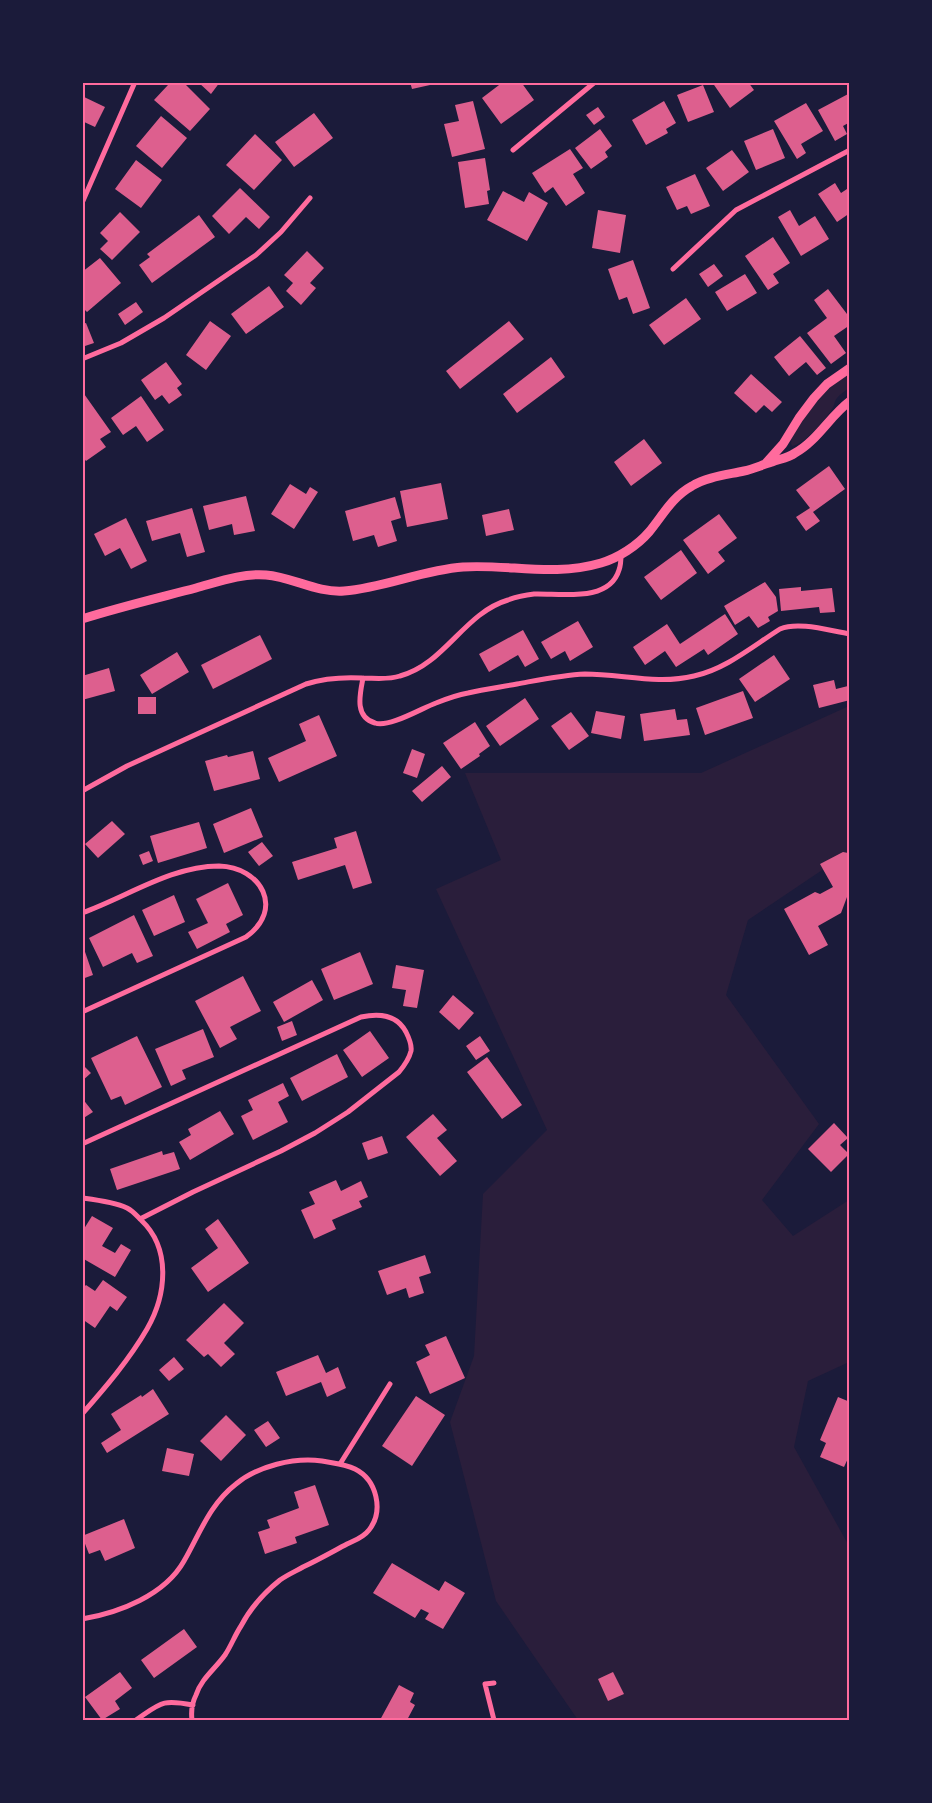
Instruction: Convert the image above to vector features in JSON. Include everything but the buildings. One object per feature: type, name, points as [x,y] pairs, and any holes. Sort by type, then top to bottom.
[{"type":"street","points":[[82,203],[135,82]]},
{"type":"street","points":[[513,150],[595,82]]},
{"type":"street","points":[[673,269],[736,210],[850,150]]},
{"type":"street","points":[[82,359],[121,343],[157,322],[256,255],[281,232],[310,198]]},
{"type":"street","points":[[766,464],[783,444],[814,398],[827,384],[850,368]]},
{"type":"street","points":[[82,619],[123,606],[247,576],[266,575],[295,581],[319,589],[342,591],[449,568],[573,569],[604,562],[641,541],[672,502],[692,486],[710,478],[744,471],[789,457],[802,449],[834,414],[850,401]]},
{"type":"street","points":[[82,791],[127,766],[306,684],[330,678],[389,678],[414,671],[430,662],[476,618],[502,601],[517,596],[533,594],[574,595],[601,590],[610,583],[620,570],[621,554]]},
{"type":"street","points":[[363,678],[360,709],[370,721],[380,724],[390,722],[438,702],[469,692],[554,677],[583,674],[666,680],[694,676],[721,666],[785,627],[799,626],[850,634]]},
{"type":"street","points":[[82,913],[175,874],[199,868],[220,866],[235,869],[251,877],[262,890],[267,907],[262,923],[246,937],[82,1012]]},
{"type":"street","points":[[82,1144],[362,1017],[379,1014],[399,1023],[404,1029],[411,1043],[411,1050],[404,1065],[398,1072],[348,1112],[281,1151],[140,1219]]},
{"type":"street","points":[[82,1198],[98,1200],[127,1208],[149,1227],[160,1253],[163,1283],[158,1304],[148,1328],[82,1414]]},
{"type":"street","points":[[340,1464],[390,1384]]},
{"type":"street","points":[[82,1619],[115,1611],[147,1597],[161,1588],[183,1563],[211,1509],[225,1492],[242,1479],[262,1469],[282,1463],[317,1460],[340,1464],[357,1470],[370,1483],[377,1500],[374,1523],[357,1540],[281,1580],[260,1600],[242,1624],[226,1654],[200,1686],[192,1705],[192,1720]]},
{"type":"street","points":[[494,1682],[485,1684],[494,1720]]},
{"type":"street","points":[[136,1720],[164,1703],[172,1701],[192,1705]]},
{"type":"shaded area","points":[[849,372],[849,388],[836,399],[833,408],[820,425],[797,445],[792,446],[792,437],[804,418],[824,394]]},
{"type":"shaded area","points":[[849,706],[849,852],[748,920],[726,995],[819,1124],[762,1200],[793,1236],[849,1200],[849,1362],[808,1381],[794,1447],[849,1546],[849,1720],[578,1720],[496,1601],[450,1422],[474,1356],[483,1194],[547,1130],[436,889],[501,860],[465,773],[701,773]]}]
